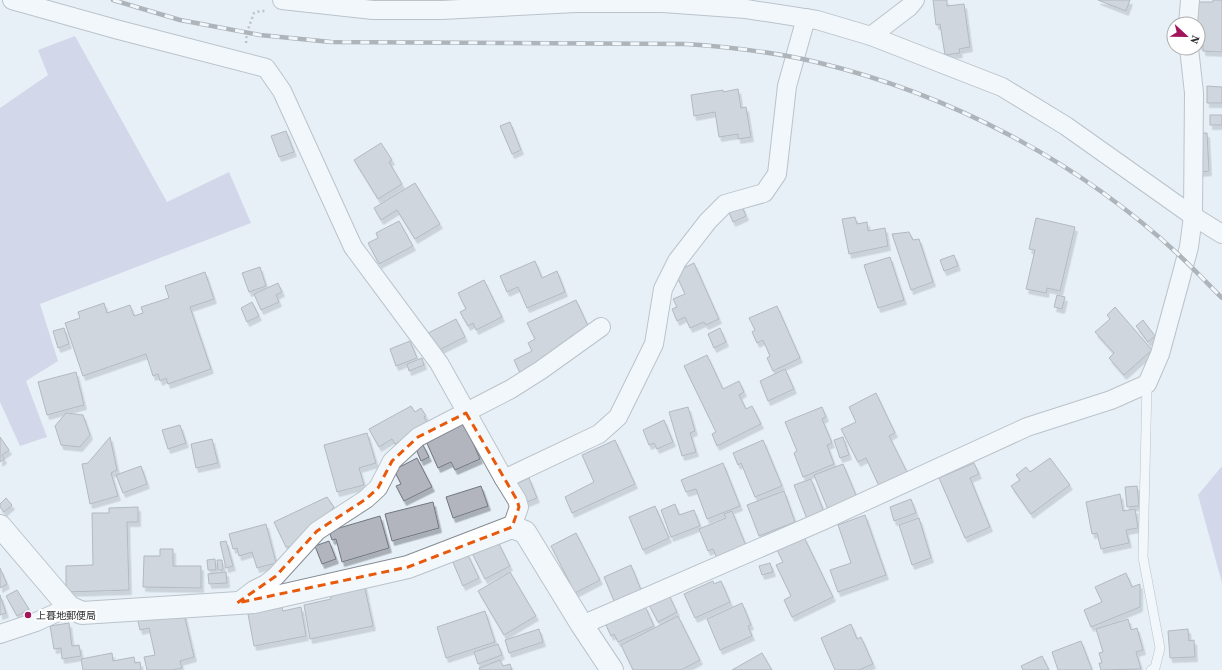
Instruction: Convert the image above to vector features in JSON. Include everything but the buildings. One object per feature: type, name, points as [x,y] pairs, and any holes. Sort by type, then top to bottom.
[{"type":"street","points":[[12,0],[119,30],[266,68],[282,91],[353,247],[438,363],[517,500],[519,507],[512,527]]},
{"type":"street","points":[[282,0],[373,10],[442,5],[663,2],[746,9],[817,20],[871,36],[1002,87],[1066,126],[1193,216],[1222,234]]},
{"type":"street","points":[[871,36],[909,7],[915,0]]},
{"type":"street","points":[[1189,16],[1190,0]]},
{"type":"street","points":[[504,479],[599,434],[618,417],[654,344],[663,289],[678,261],[708,221],[725,204],[764,193],[777,174],[787,86],[806,18]]},
{"type":"street","points":[[582,625],[822,521],[1027,427],[1112,400],[1147,384],[1160,354],[1189,247],[1193,216],[1194,93],[1190,56]]},
{"type":"street","points":[[237,603],[276,576],[317,532],[366,499],[378,488],[392,461],[418,437],[511,389],[541,370],[601,327]]},
{"type":"street","points":[[0,526],[69,607],[82,613],[254,602],[408,567],[512,527],[525,532],[582,625],[612,670]]},
{"type":"street","points":[[0,634],[36,622],[69,607]]},
{"type":"lane","points":[[1147,384],[1142,557],[1160,648],[1155,668],[1151,670]]},
{"type":"path","points":[[266,68],[263,56],[246,47],[247,32],[254,13],[260,11],[267,12]]},
{"type":"highlighted area","points":[[466,413],[517,500],[519,507],[512,527],[408,567],[237,603],[276,576],[317,531],[366,499],[378,488],[392,461],[418,437]]},
{"type":"shaded area","points":[[75,36],[167,202],[229,172],[251,223],[40,304],[58,361],[26,381],[47,437],[20,446],[0,402],[0,108],[48,75],[38,50]]},
{"type":"shaded area","points":[[1222,466],[1222,583],[1198,495]]},
{"type":"railway","points":[[113,0],[180,20],[260,35],[331,42],[686,44],[752,50],[816,62],[915,92],[963,112],[1010,135],[1055,161],[1099,190],[1140,221],[1179,255],[1222,298]]},
{"type":"place","name":"上暮地郵便局","points":[[28,615]]}]
